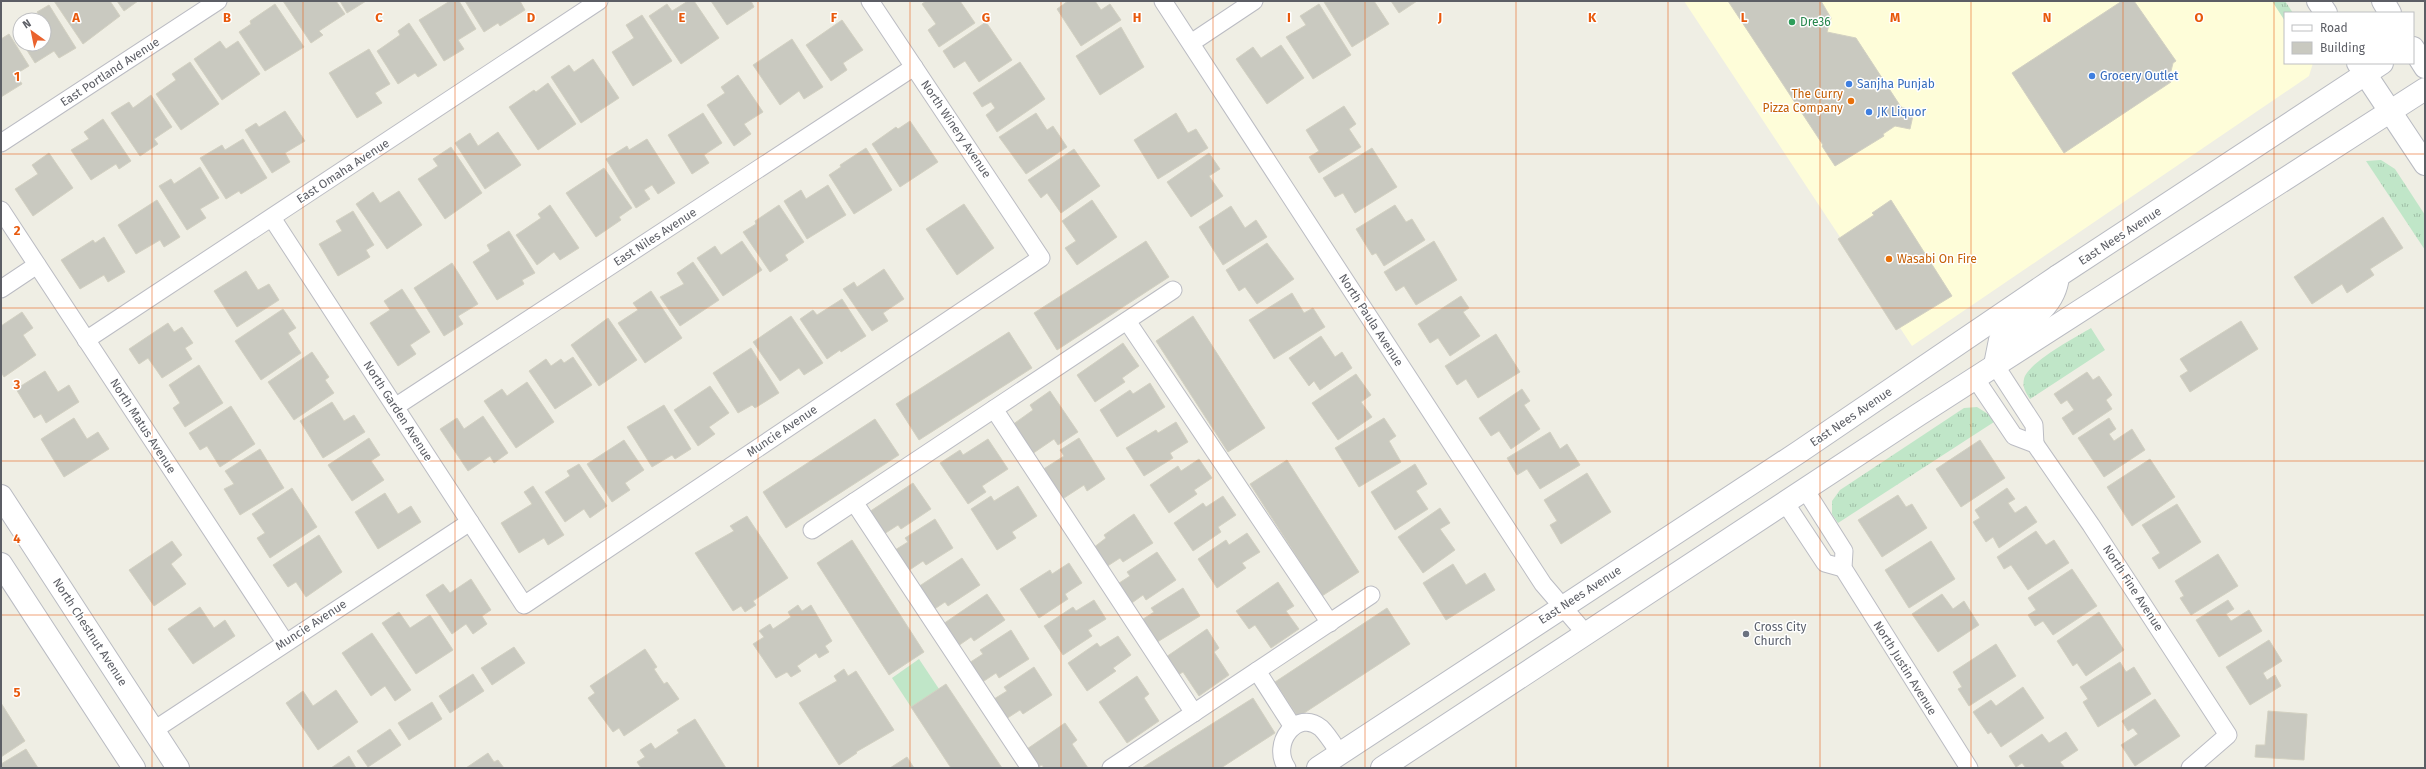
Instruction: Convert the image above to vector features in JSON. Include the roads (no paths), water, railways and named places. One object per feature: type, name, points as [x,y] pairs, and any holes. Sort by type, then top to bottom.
[{"type":"main road","points":[[2318,1],[2325,12]]},
{"type":"main road","points":[[2382,1],[2389,12]]},
{"type":"main road","points":[[2414,42],[2425,36]]},
{"type":"main road","points":[[2414,50],[2425,67]]},
{"type":"main road","points":[[2369,67],[2390,112],[2425,164]]},
{"type":"main road","name":"East Nees Avenue","points":[[1318,768],[1562,606],[1799,452],[2369,67]]},
{"type":"main road","points":[[1382,768],[1806,491],[1995,365],[2425,89]]},
{"type":"main road","points":[[1995,365],[2000,340],[2049,304],[2057,285],[2058,276]]},
{"type":"main road","name":"North Chestnut Avenue","points":[[1,496],[178,768]]},
{"type":"main road","points":[[1,564],[134,768]]},
{"type":"street","name":"East Portland Avenue","points":[[1,143],[218,1]]},
{"type":"street","name":"East Omaha Avenue","points":[[86,340],[599,1]]},
{"type":"street","name":"North Winery Avenue","points":[[870,1],[1041,258]]},
{"type":"street","name":"North Paula Avenue","points":[[1163,1],[1543,584],[1586,634]]},
{"type":"street","points":[[1191,43],[1254,1]]},
{"type":"street","name":"East Niles Avenue","points":[[395,407],[914,67]]},
{"type":"street","name":"North Matus Avenue","points":[[1,210],[285,642]]},
{"type":"street","name":"North Garden Avenue","points":[[272,218],[524,605]]},
{"type":"street","name":"Muncie Avenue","points":[[524,605],[1041,258]]},
{"type":"street","points":[[1,289],[37,265]]},
{"type":"street","points":[[812,530],[1173,290]]},
{"type":"street","points":[[1127,321],[1330,623]]},
{"type":"street","points":[[1976,378],[2014,436],[2035,444],[2034,425],[1995,365]]},
{"type":"street","points":[[994,409],[1194,713]]},
{"type":"street","name":"North Fine Avenue","points":[[2035,444],[2092,525],[2228,735],[2190,768]]},
{"type":"street","points":[[1786,504],[1825,563],[1843,568],[1844,551],[1806,491]]},
{"type":"street","points":[[854,502],[1030,768]]},
{"type":"street","name":"Muncie Avenue","points":[[154,730],[285,642],[470,522]]},
{"type":"street","name":"North Justin Avenue","points":[[1843,568],[1969,768]]},
{"type":"street","points":[[1119,766],[1194,713],[1371,596]]},
{"type":"street","points":[[1257,671],[1293,727]]},
{"type":"street","points":[[1288,768],[1283,761],[1281,747],[1286,735],[1293,727],[1310,724],[1320,727],[1340,754]]},
{"type":"place","name":"Dre36","points":[[1792,22]]},
{"type":"place","name":"Grocery Outlet","points":[[2092,76]]},
{"type":"place","name":"Sanjha Punjab","points":[[1849,84]]},
{"type":"place","name":"The Curry Pizza Company","points":[[1851,101]]},
{"type":"place","name":"JK Liquor","points":[[1869,112]]},
{"type":"place","name":"Wasabi On Fire","points":[[1889,259]]},
{"type":"place","name":"Cross City Church","points":[[1746,634]]}]
